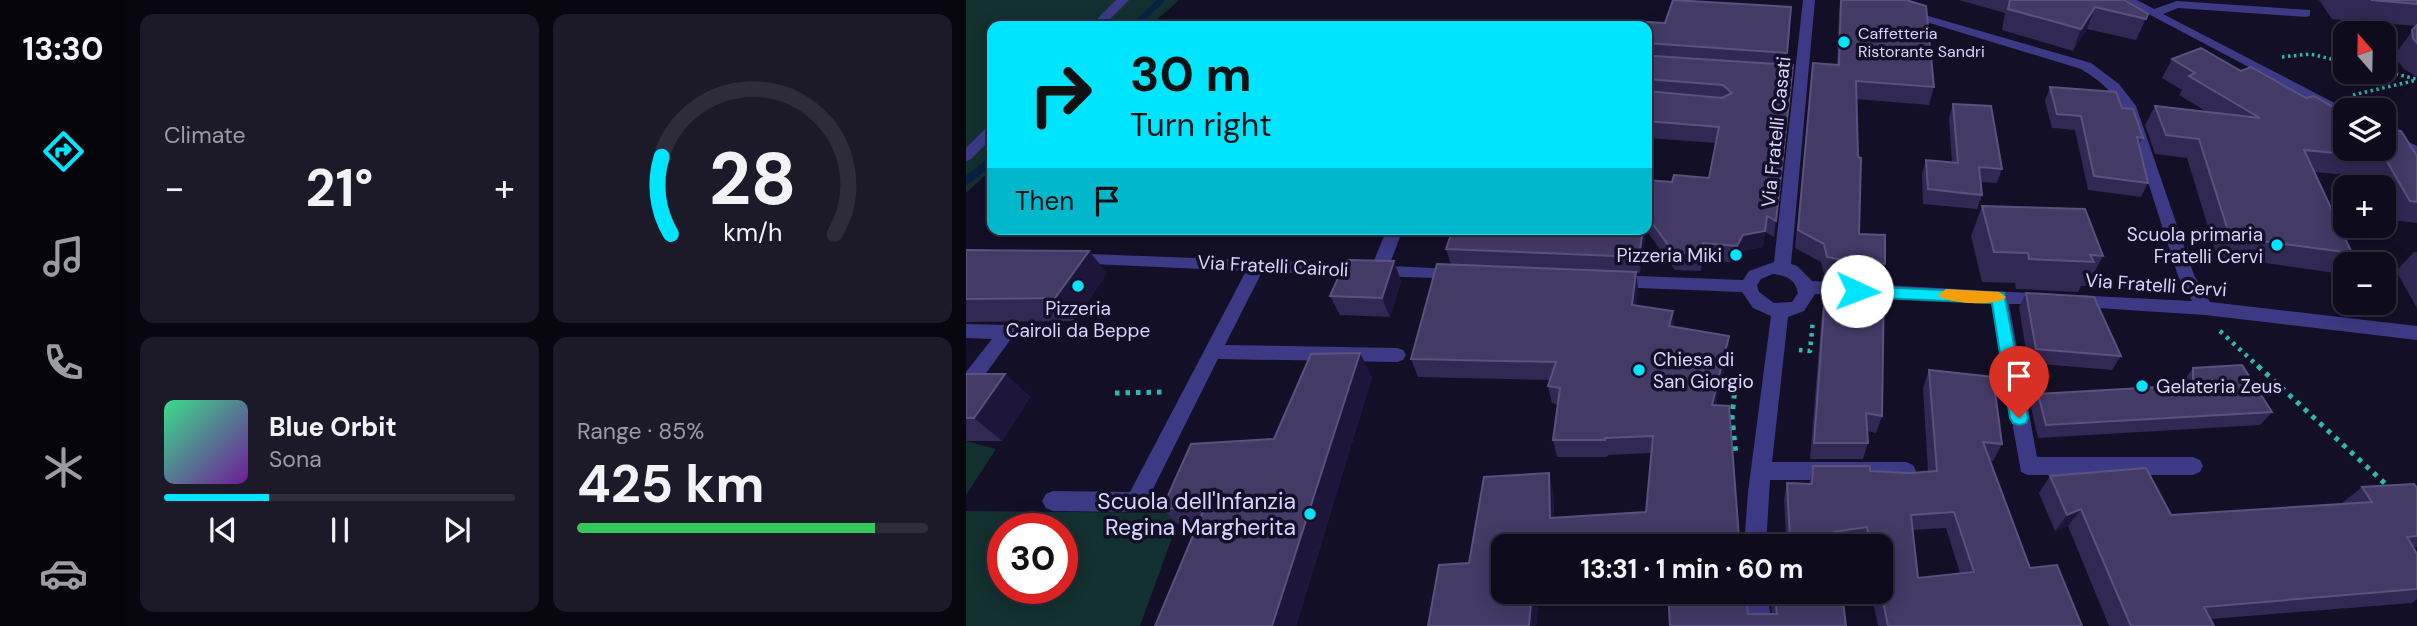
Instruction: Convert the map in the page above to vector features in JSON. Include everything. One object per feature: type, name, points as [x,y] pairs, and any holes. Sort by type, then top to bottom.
[{"type":"street","points":[[1101,21],[1123,0]]},
{"type":"street","name":"Via Fratelli Casati","points":[[1782,268],[1809,0]]},
{"type":"street","points":[[1860,0],[2086,66],[2111,82],[2125,95],[2134,116],[2186,276],[2205,308]]},
{"type":"street","points":[[2125,0],[2333,108]]},
{"type":"street","points":[[2125,0],[2160,25],[2264,81],[2315,98]]},
{"type":"street","points":[[2154,13],[2178,4],[2306,13]]},
{"type":"street","points":[[1782,74],[1800,76]]},
{"type":"street","points":[[966,156],[987,135]]},
{"type":"street","points":[[2396,142],[2414,154]]},
{"type":"street","points":[[1378,272],[1393,235]]},
{"type":"street","name":"Via Fratelli Cairoli","points":[[1058,257],[1476,275]]},
{"type":"street","points":[[1052,501],[1136,502],[1257,265]]},
{"type":"street","points":[[1782,268],[1798,275],[1807,287],[1804,300],[1792,308],[1780,310],[1758,304],[1752,299],[1748,286],[1756,274],[1763,270],[1782,268]]},
{"type":"street","points":[[1601,281],[1748,286]]},
{"type":"street","name":"Via Fratelli Cervi","points":[[1807,287],[2205,308],[2417,333]]},
{"type":"street","points":[[1998,297],[2028,466],[2193,466]]},
{"type":"street","points":[[1756,534],[1780,310]]},
{"type":"street","points":[[966,331],[1007,332],[966,386]]},
{"type":"street","points":[[1213,352],[1397,355]]},
{"type":"street","points":[[1762,471],[1906,471]]},
{"type":"street","points":[[1757,604],[1760,626]]},
{"type":"path","points":[[2282,57],[2310,54],[2333,59]]},
{"type":"path","points":[[2277,60],[2289,66]]},
{"type":"path","points":[[2396,74],[2417,79]]},
{"type":"path","points":[[2349,96],[2417,79]]},
{"type":"path","points":[[2205,308],[2221,332],[2398,495]]},
{"type":"path","points":[[1115,393],[1192,391]]},
{"type":"green space","points":[[966,0],[1179,0],[1156,21],[987,21],[987,174],[966,193]]},
{"type":"green space","points":[[966,441],[996,449],[966,495]]},
{"type":"green space","points":[[966,511],[1181,513],[1140,626],[966,626]]},
{"type":"building","points":[[1673,0],[1791,7],[1787,53],[1652,43],[1652,22],[1665,23]]},
{"type":"building","points":[[1841,0],[1906,0],[1926,6],[1934,87],[1856,81],[1858,157],[1861,158],[1859,234],[1885,235],[1885,264],[1827,257],[1824,244],[1798,230],[1813,63],[1839,65]]},
{"type":"building","points":[[2010,0],[2124,0],[2148,14],[2146,19],[2095,7],[2081,29],[2008,9]]},
{"type":"building","points":[[2371,0],[2417,0],[2417,4]]},
{"type":"building","points":[[2417,25],[2417,43],[2412,30]]},
{"type":"building","points":[[2201,48],[2241,71],[2251,67],[2306,98],[2314,96],[2333,107],[2333,153],[2304,150],[2333,212],[2333,238],[2345,238],[2352,252],[2230,237],[2199,139],[2166,135],[2155,106],[2260,118],[2189,76],[2195,73],[2172,59]]},
{"type":"building","points":[[1652,57],[1793,65],[1776,221],[1767,216],[1765,231],[1743,235],[1737,246],[1703,243],[1701,254],[1674,253],[1652,223],[1652,180],[1672,182],[1674,175],[1709,178],[1719,127],[1652,121],[1652,91],[1722,98],[1732,93],[1723,85],[1652,79]]},
{"type":"building","points":[[2050,87],[2116,92],[2122,108],[2133,109],[2143,138],[2137,137],[2148,183],[2094,176],[2081,116],[2057,114]]},
{"type":"building","points":[[1953,104],[1991,106],[2002,169],[1979,167],[1982,195],[1928,189],[1926,160],[1958,163]]},
{"type":"building","points":[[2396,130],[2401,131],[2417,156],[2417,202],[2410,201],[2387,161],[2396,161]]},
{"type":"building","points":[[1982,206],[2085,209],[2103,256],[2090,255],[2094,262],[2029,259],[2028,253],[1994,252]]},
{"type":"building","points":[[1451,235],[1642,235],[1639,257],[1446,249]]},
{"type":"building","points":[[966,250],[1089,251],[1055,298],[966,299]]},
{"type":"building","points":[[1346,260],[1394,261],[1382,298],[1330,296]]},
{"type":"building","points":[[1437,264],[1636,272],[1632,305],[1673,311],[1669,326],[1729,336],[1712,405],[1729,406],[1739,534],[1491,534],[1491,604],[1531,604],[1529,626],[1428,626],[1439,565],[1469,563],[1484,477],[1549,473],[1550,518],[1646,512],[1653,436],[1553,440],[1560,388],[1548,386],[1556,362],[1411,359]]},
{"type":"building","points":[[1845,280],[1884,282],[1882,416],[1866,413],[1868,443],[1814,443],[1825,294]]},
{"type":"building","points":[[2026,293],[2094,297],[2121,356],[2036,349]]},
{"type":"building","points":[[1360,353],[1272,626],[1155,626],[1205,507],[1162,509],[1191,444],[1274,439],[1311,354]]},
{"type":"building","points":[[2242,365],[2272,412],[2046,425],[2038,394],[2193,385],[2193,368]]},
{"type":"building","points":[[1929,370],[1993,377],[2002,444],[1983,442],[2030,568],[2057,565],[2082,626],[1888,626],[1883,604],[1893,604],[1893,534],[1868,534],[1867,527],[1790,534],[1787,483],[1812,484],[1813,466],[1870,466],[1870,471],[1910,473],[1937,471]],"holes":[[[1954,512],[1974,572],[1918,578],[1911,515]]]},
{"type":"building","points":[[966,374],[1005,374],[974,418],[966,418]]},
{"type":"building","points":[[2146,468],[2171,515],[2372,502],[2362,487],[2414,484],[2417,488],[2417,536],[2407,537],[2417,554],[2417,589],[2204,607],[2214,626],[2131,626],[2081,509],[2067,515],[2050,476]]},
{"type":"building","points":[[1669,604],[1747,604],[1748,614],[1777,614],[1776,604],[1843,604],[1846,626],[1670,626]]},
{"type":"waterway","points":[[1139,21],[1161,0]]},
{"type":"waterway","points":[[966,181],[987,164]]},
{"type":"slow traffic","points":[[1946,295],[1999,297]]},
{"type":"place","name":"Caffetteria Ristorante Sandri","points":[[1844,42]]},
{"type":"place","name":"Scuola primaria Fratelli Cervi","points":[[2277,245]]},
{"type":"place","name":"Pizzeria Miki","points":[[1736,255]]},
{"type":"place","name":"Pizzeria Cairoli da Beppe","points":[[1078,286]]},
{"type":"place","name":"Chiesa di San Giorgio","points":[[1639,370]]},
{"type":"place","name":"Gelateria Zeus","points":[[2142,386]]},
{"type":"place","name":"Scuola dell'Infanzia Regina Margherita","points":[[1310,514]]},
{"type":"route","points":[[1857,291],[1998,297],[2019,418]]}]
